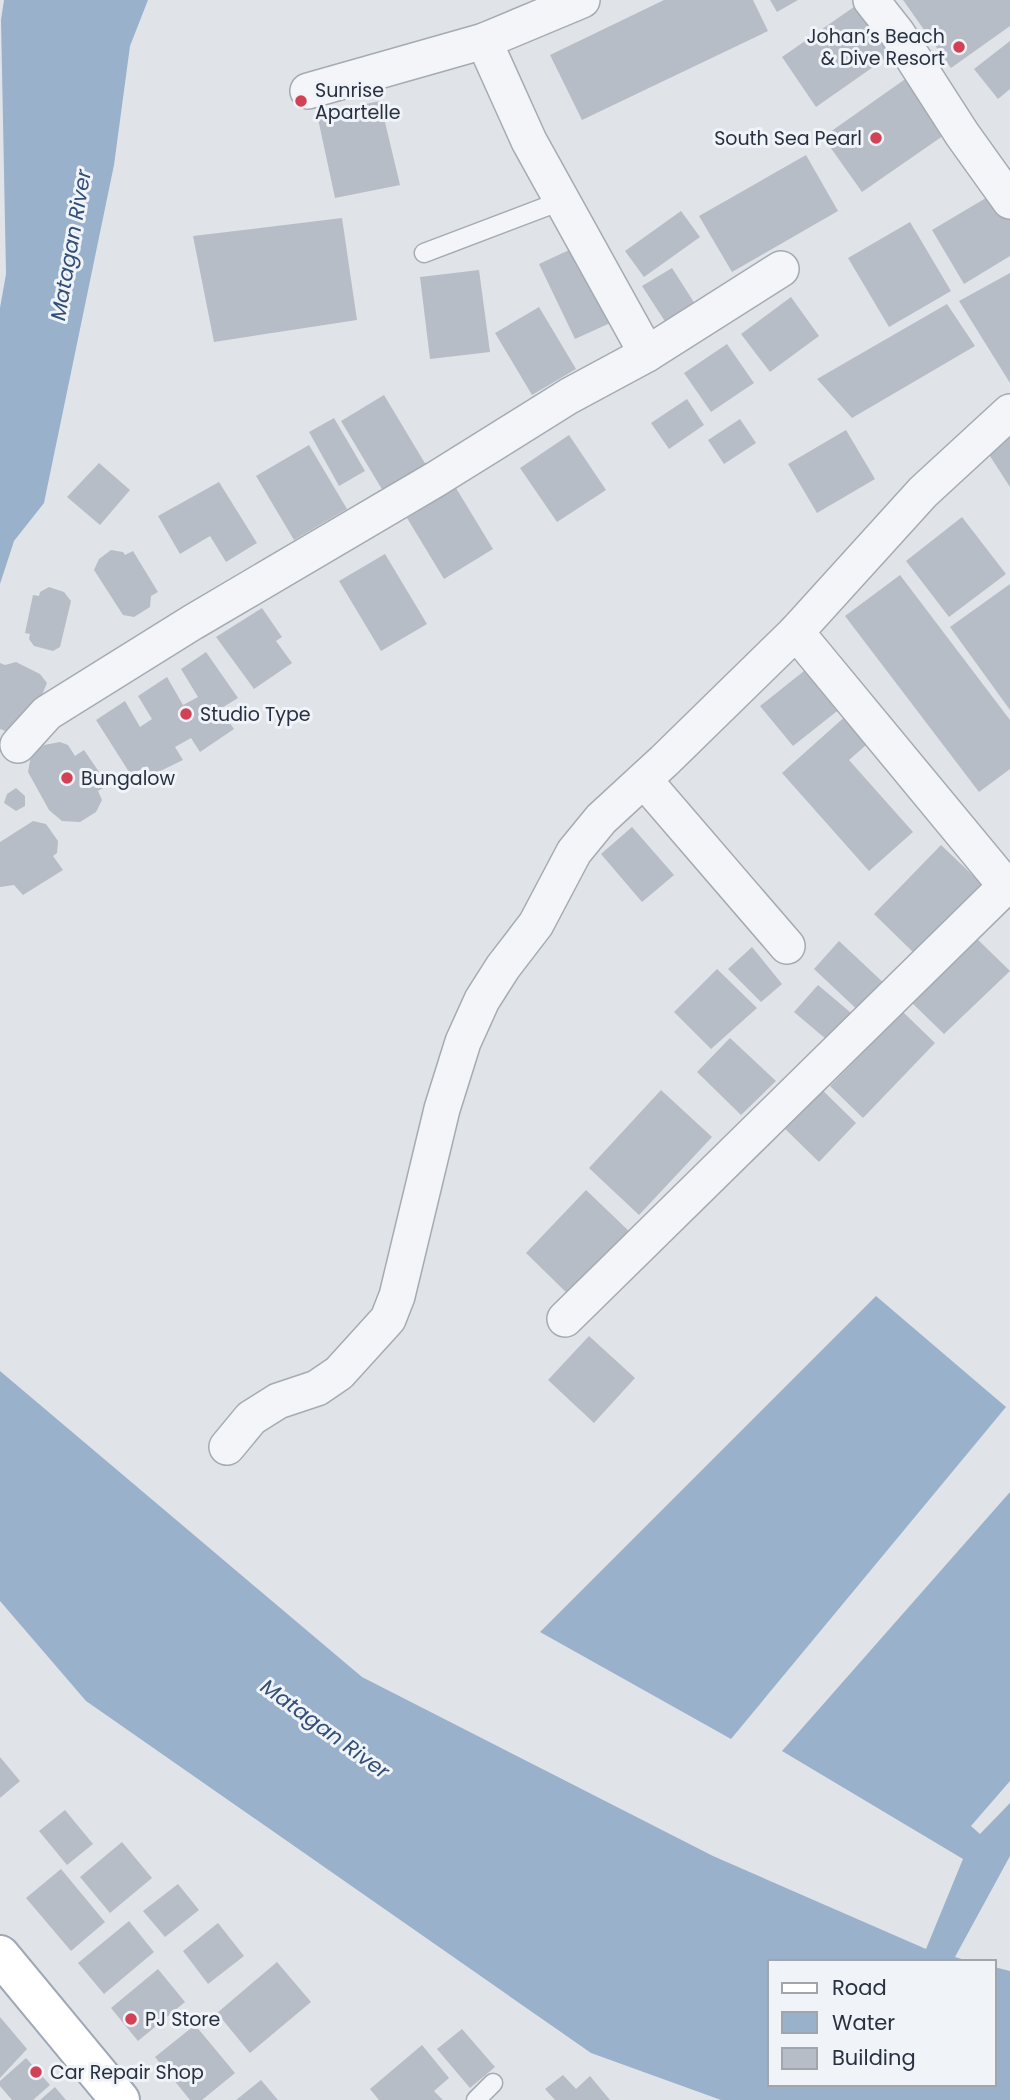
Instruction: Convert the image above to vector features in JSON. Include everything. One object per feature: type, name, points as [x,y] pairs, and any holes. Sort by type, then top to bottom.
[{"type":"main road","points":[[0,1955],[120,2100]]},
{"type":"street","points":[[308,91],[484,41],[582,0]]},
{"type":"street","points":[[871,0],[897,33],[962,134],[1010,201]]},
{"type":"street","points":[[484,41],[529,141],[647,354]]},
{"type":"street","points":[[18,745],[47,713],[170,636],[436,479],[569,396],[647,354],[781,269]]},
{"type":"street","points":[[227,1447],[251,1418],[278,1401],[317,1388],[339,1373],[388,1319],[397,1296],[442,1109],[463,1042],[482,1000],[503,967],[537,924],[574,852],[601,819],[796,632],[923,492],[1010,412]]},
{"type":"street","points":[[565,1319],[1008,884],[796,632]]},
{"type":"street","points":[[644,780],[787,946]]},
{"type":"lane","points":[[424,253],[561,201]]},
{"type":"lane","points":[[476,2100],[493,2083]]},
{"type":"water","name":"Matagan River","points":[[4,0],[148,0],[130,46],[114,165],[44,503],[14,541],[0,584],[0,308],[6,274],[1,20]]},
{"type":"water","points":[[876,1296],[1006,1407],[731,1739],[540,1632]]},
{"type":"water","name":"Matagan River","points":[[0,1371],[362,1677],[713,1856],[926,1949],[963,1859],[782,1751],[1010,1492],[1010,1781],[971,1826],[980,1834],[1010,1803],[1010,1856],[955,1957],[965,1960],[768,1960],[768,2086],[996,2086],[996,1968],[1010,1971],[1010,2100],[721,2100],[591,2053],[86,1701],[0,1601]]},
{"type":"building","points":[[664,0],[753,0],[768,31],[582,120],[550,55]]},
{"type":"building","points":[[770,0],[798,0],[777,12]]},
{"type":"building","name":"Johan’s Beach & Dive Resort","points":[[903,0],[1010,0],[1010,26],[951,68]]},
{"type":"building","points":[[861,2],[896,51],[816,107],[782,57]]},
{"type":"building","points":[[1010,41],[1010,89],[998,99],[974,69]]},
{"type":"building","points":[[911,75],[950,131],[862,192],[823,137]]},
{"type":"building","points":[[380,101],[400,185],[335,198],[317,114]]},
{"type":"building","points":[[806,155],[838,211],[732,272],[699,216]]},
{"type":"building","points":[[996,192],[1010,215],[1010,256],[964,284],[932,230]]},
{"type":"building","points":[[681,211],[700,237],[644,277],[625,251]]},
{"type":"building","points":[[342,218],[357,320],[214,342],[193,236]]},
{"type":"building","points":[[910,222],[951,291],[889,327],[848,258]]},
{"type":"building","points":[[582,244],[619,319],[575,339],[539,264]]},
{"type":"building","points":[[672,268],[697,307],[668,326],[642,286]]},
{"type":"building","points":[[479,270],[490,352],[430,359],[420,277]]},
{"type":"building","points":[[1010,273],[1010,383],[959,301]]},
{"type":"building","points":[[791,297],[819,336],[770,372],[741,334]]},
{"type":"building","points":[[947,304],[975,346],[852,418],[817,379]]},
{"type":"building","points":[[539,307],[576,369],[532,395],[495,333]]},
{"type":"building","points":[[727,344],[754,383],[711,412],[684,373]]},
{"type":"building","points":[[384,395],[426,465],[383,491],[341,421]]},
{"type":"building","points":[[687,399],[704,425],[669,449],[651,423]]},
{"type":"building","points":[[334,418],[365,471],[339,486],[309,432]]},
{"type":"building","points":[[740,419],[756,443],[724,464],[708,440]]},
{"type":"building","points":[[846,430],[875,479],[817,513],[788,464]]},
{"type":"building","points":[[1010,434],[1010,487],[986,450]]},
{"type":"building","points":[[569,435],[606,490],[557,522],[520,468]]},
{"type":"building","points":[[309,445],[347,509],[294,540],[256,476]]},
{"type":"building","points":[[99,463],[130,490],[100,525],[67,497]]},
{"type":"building","points":[[219,482],[257,543],[226,562],[210,536],[180,554],[158,516]]},
{"type":"building","points":[[456,488],[493,549],[444,579],[407,518]]},
{"type":"building","points":[[962,517],[1006,574],[949,617],[906,561]]},
{"type":"building","points":[[111,550],[123,552],[125,555],[133,551],[158,592],[151,596],[150,607],[134,617],[123,615],[94,570],[99,559]]},
{"type":"building","points":[[385,554],[427,624],[381,651],[339,581]]},
{"type":"building","points":[[900,575],[1010,720],[1010,769],[979,792],[845,616]]},
{"type":"building","points":[[1010,584],[1010,710],[950,627]]},
{"type":"building","points":[[49,587],[64,592],[71,601],[60,647],[53,651],[34,646],[29,639],[30,634],[25,633],[33,595],[39,596],[40,592]]},
{"type":"building","points":[[262,608],[282,637],[276,641],[292,663],[254,689],[216,637]]},
{"type":"building","name":"Studio Type","points":[[206,652],[238,698],[220,709],[234,729],[200,752],[191,738],[175,747],[183,760],[152,775],[147,766],[131,775],[96,720],[125,701],[140,727],[152,719],[138,696],[167,677],[183,705],[198,697],[181,669]]},
{"type":"building","points":[[16,662],[40,674],[47,683],[28,728],[14,734],[0,729],[0,663],[5,665]]},
{"type":"building","points":[[809,667],[841,708],[793,746],[760,706]]},
{"type":"building","points":[[849,713],[873,739],[849,760],[913,832],[869,871],[782,773]]},
{"type":"building","name":"Bungalow","points":[[60,742],[68,745],[75,756],[84,750],[108,785],[98,791],[102,800],[96,812],[80,822],[62,821],[49,810],[28,772],[31,755],[44,745]]},
{"type":"building","points":[[16,788],[25,796],[25,806],[16,811],[4,803],[7,794]]},
{"type":"building","name":"Bungalow","points":[[33,821],[46,824],[58,841],[57,853],[53,856],[63,870],[23,895],[14,885],[0,887],[0,842]]},
{"type":"building","points":[[632,827],[674,875],[642,902],[601,854]]},
{"type":"building","points":[[941,845],[983,885],[916,955],[874,914]]},
{"type":"building","points":[[970,932],[1010,971],[944,1034],[906,997]]},
{"type":"building","points":[[839,941],[888,987],[863,1015],[814,969]]},
{"type":"building","points":[[752,947],[782,984],[761,1002],[728,969]]},
{"type":"building","points":[[717,969],[757,1008],[711,1049],[674,1012]]},
{"type":"building","points":[[818,985],[857,1018],[833,1045],[794,1012]]},
{"type":"building","points":[[903,1012],[935,1043],[863,1118],[830,1086]]},
{"type":"building","points":[[730,1038],[776,1081],[741,1115],[697,1072]]},
{"type":"building","points":[[813,1081],[856,1123],[819,1162],[776,1120]]},
{"type":"building","points":[[661,1090],[712,1137],[639,1215],[589,1168]]},
{"type":"building","points":[[586,1190],[632,1234],[572,1298],[526,1253]]},
{"type":"building","points":[[589,1336],[635,1378],[594,1423],[548,1380]]},
{"type":"building","points":[[0,1757],[20,1781],[0,1798]]},
{"type":"building","points":[[65,1810],[93,1844],[67,1865],[39,1831]]},
{"type":"building","points":[[122,1842],[152,1878],[110,1913],[80,1877]]},
{"type":"building","points":[[61,1869],[105,1922],[71,1951],[26,1898]]},
{"type":"building","points":[[178,1884],[199,1910],[165,1937],[143,1911]]},
{"type":"building","points":[[129,1921],[154,1952],[104,1994],[78,1963]]},
{"type":"building","points":[[218,1923],[244,1956],[208,1984],[183,1951]]},
{"type":"building","points":[[277,1962],[311,2002],[250,2053],[217,2013]]},
{"type":"building","points":[[158,1969],[185,2002],[138,2041],[111,2008]]},
{"type":"building","points":[[0,2017],[27,2049],[0,2078]]},
{"type":"building","points":[[195,2025],[235,2073],[202,2100],[190,2100],[155,2057]]},
{"type":"building","points":[[462,2029],[495,2067],[470,2088],[437,2049]]},
{"type":"building","points":[[422,2045],[449,2078],[434,2091],[443,2100],[379,2100],[370,2089]]},
{"type":"building","points":[[26,2058],[50,2085],[33,2100],[12,2100],[0,2086],[0,2081]]},
{"type":"building","points":[[563,2075],[576,2089],[590,2076],[610,2100],[555,2100],[545,2089]]},
{"type":"building","points":[[261,2080],[278,2100],[236,2100]]},
{"type":"building","points":[[55,2087],[66,2100],[40,2100]]},
{"type":"place","name":"Johan’s Beach & Dive Resort","points":[[959,47]]},
{"type":"place","name":"Sunrise Apartelle","points":[[301,101]]},
{"type":"place","name":"South Sea Pearl","points":[[876,138]]},
{"type":"place","name":"Studio Type","points":[[186,714]]},
{"type":"place","name":"Bungalow","points":[[67,778]]},
{"type":"place","name":"PJ Store","points":[[131,2019]]},
{"type":"place","name":"Car Repair Shop","points":[[36,2072]]}]
